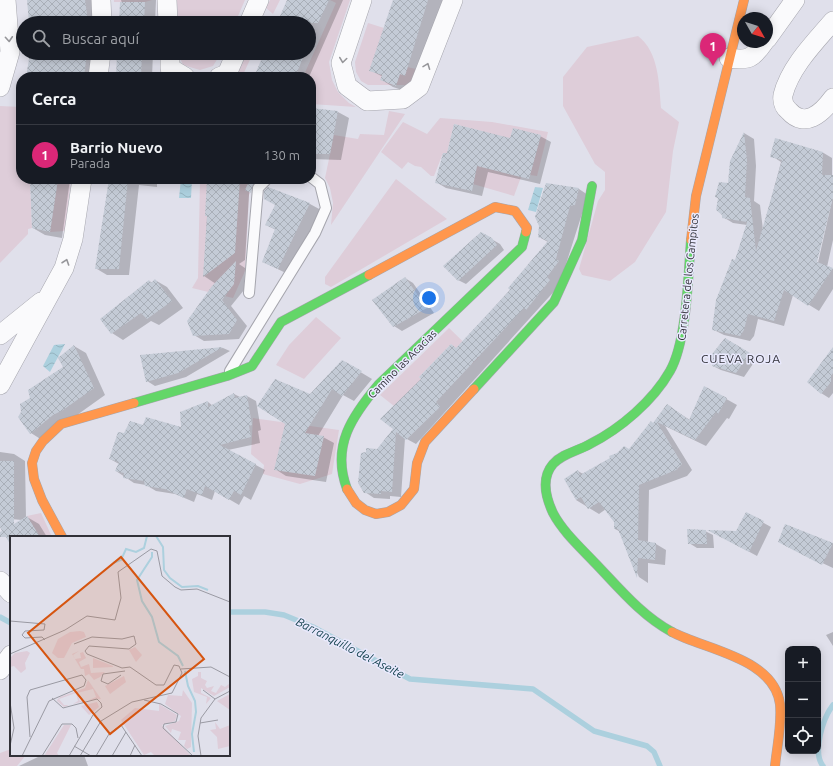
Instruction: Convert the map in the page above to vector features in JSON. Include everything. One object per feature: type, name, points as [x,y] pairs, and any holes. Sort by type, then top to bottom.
[{"type":"street","points":[[0,87],[10,52],[6,0]]},
{"type":"street","points":[[101,0],[102,16]]},
{"type":"street","points":[[168,0],[168,16]]},
{"type":"street","points":[[252,16],[260,0]]},
{"type":"street","points":[[362,0],[341,63],[347,86],[367,101],[403,99],[419,87],[453,0]]},
{"type":"street","name":"Carretera de los Campitos","points":[[744,0],[696,196],[681,342],[676,359],[669,373],[635,410],[619,425],[592,443],[559,459],[550,469],[545,482],[547,498],[555,514],[578,544],[633,603],[664,628],[750,665],[767,676],[776,689],[780,704],[780,724],[775,766]]},
{"type":"street","points":[[773,30],[795,0]]},
{"type":"street","points":[[833,21],[806,54],[792,75],[782,100],[785,108],[793,116],[801,120],[808,120],[820,113],[833,98]]},
{"type":"street","points":[[729,58],[746,60],[756,54],[760,48]]},
{"type":"street","points":[[99,72],[100,60]]},
{"type":"street","points":[[170,60],[170,68],[177,72]]},
{"type":"street","points":[[228,72],[233,60]]},
{"type":"street","points":[[4,378],[47,296],[64,268],[73,239],[81,184]]},
{"type":"street","name":"Camino las Acacias","points":[[61,536],[38,493],[31,464],[42,442],[61,424],[227,376],[252,366],[281,322],[494,207],[515,211],[527,228],[522,247],[380,384],[359,407],[347,432],[340,460],[346,490],[359,507],[372,514],[388,513],[405,500],[414,489],[415,464],[425,442],[554,302],[582,240],[592,186]]},
{"type":"street","points":[[0,335],[47,296]]},
{"type":"street","points":[[0,351],[5,357],[4,378]]},
{"type":"street","points":[[0,581],[10,592]]},
{"type":"street","points":[[0,670],[10,656]]},
{"type":"lane","points":[[227,376],[315,233],[326,208],[320,184],[316,181]]},
{"type":"lane","points":[[249,293],[258,188],[262,184]]},
{"type":"shaded area","points":[[114,0],[152,0],[145,2],[114,2]]},
{"type":"shaded area","points":[[177,0],[245,0],[238,16],[178,16]]},
{"type":"shaded area","points":[[270,0],[280,0],[273,14],[266,8]]},
{"type":"shaded area","points":[[330,0],[350,0],[329,62],[332,80],[338,92],[349,103],[356,107],[316,104],[316,72],[305,72],[311,60],[316,60],[316,48],[336,3]]},
{"type":"shaded area","points":[[368,23],[384,28],[407,67],[416,69],[412,80],[406,85],[368,85],[361,81],[356,72],[355,62]]},
{"type":"shaded area","points":[[638,36],[645,43],[654,59],[657,69],[661,108],[679,122],[673,151],[666,212],[635,262],[610,281],[582,275],[579,269],[598,201],[605,190],[605,172],[595,164],[563,106],[563,77],[587,47]]},
{"type":"shaded area","points":[[181,60],[217,60],[213,66],[200,70],[183,65]]},
{"type":"shaded area","points":[[244,60],[250,60],[244,72],[238,72]]},
{"type":"shaded area","points":[[0,106],[16,107],[16,184],[30,184],[32,228],[28,229],[28,234],[0,263]]},
{"type":"shaded area","points":[[389,111],[405,114],[331,225],[333,203],[330,188],[325,178],[334,135],[358,139],[360,134],[384,135]]},
{"type":"shaded area","points":[[440,118],[492,122],[548,132],[537,176],[530,175],[541,135],[513,129],[500,172],[521,177],[514,196],[473,184],[485,132],[454,124],[447,153],[443,153],[434,176],[431,176],[421,167],[415,166],[408,162],[402,169],[381,152],[403,122],[427,134]]},
{"type":"shaded area","points":[[396,179],[447,219],[331,287],[325,284],[325,277]]},
{"type":"shaded area","points":[[57,184],[70,184],[65,231],[50,232]]},
{"type":"shaded area","points":[[200,184],[254,184],[249,195],[245,271],[233,298],[192,288],[198,278]]},
{"type":"shaded area","points":[[316,317],[341,338],[304,379],[276,365],[289,345]]},
{"type":"shaded area","points":[[449,328],[479,357],[472,364],[451,344],[419,377],[427,385],[394,406],[380,395]]},
{"type":"shaded area","points":[[253,418],[339,430],[332,474],[300,484],[263,474],[264,465],[251,454]]},
{"type":"shaded area","points":[[41,513],[52,536],[39,536],[27,516]]},
{"type":"shaded area","points":[[10,749],[10,756],[25,756],[17,766],[0,766],[0,753]]},
{"type":"water","points":[[180,184],[192,184],[191,198],[179,198]]},
{"type":"water","points":[[535,187],[543,188],[536,212],[528,210]]},
{"type":"water","points":[[65,344],[50,372],[43,366],[54,345]]},
{"type":"building","points":[[27,0],[85,0],[87,16],[28,16]]},
{"type":"building","points":[[287,0],[329,0],[318,23],[316,23],[316,16],[280,16]]},
{"type":"building","points":[[393,0],[428,0],[405,76],[400,74],[396,86],[380,80],[382,75],[369,71]]},
{"type":"building","points":[[120,2],[145,2],[144,16],[119,16]]},
{"type":"building","points":[[29,60],[86,60],[85,72],[27,72]]},
{"type":"building","points":[[117,60],[142,60],[141,72],[116,72]]},
{"type":"building","points":[[261,60],[302,60],[297,72],[256,72]]},
{"type":"building","points":[[316,109],[338,111],[330,154],[316,154]]},
{"type":"building","points":[[454,124],[510,138],[513,128],[541,135],[529,179],[477,166],[472,191],[435,183],[443,153],[447,153]]},
{"type":"building","points":[[744,132],[747,160],[745,197],[750,198],[756,251],[782,160],[770,157],[775,138],[823,152],[822,175],[833,175],[833,197],[817,262],[833,268],[808,306],[784,290],[774,321],[748,314],[744,330],[740,336],[712,330],[716,300],[732,259],[735,260],[747,222],[722,218],[722,215],[716,210],[718,198],[715,197],[719,182],[728,183],[730,161]]},
{"type":"building","points":[[546,183],[579,188],[575,205],[570,206],[556,259],[559,261],[547,277],[550,280],[526,310],[524,308],[436,402],[440,407],[406,440],[396,432],[392,492],[381,491],[381,494],[364,493],[358,483],[361,453],[366,452],[366,448],[377,449],[393,429],[380,419],[421,379],[419,377],[451,344],[456,348],[510,290],[508,288],[548,241],[538,237],[539,226],[535,217]]},
{"type":"building","points":[[30,184],[57,184],[50,232],[32,228]]},
{"type":"building","points":[[108,184],[128,184],[119,269],[95,269]]},
{"type":"building","points":[[207,184],[240,184],[235,253],[203,277],[207,216],[205,216]]},
{"type":"building","points":[[248,184],[253,184],[251,193],[245,190]]},
{"type":"building","points":[[268,187],[310,203],[278,269],[262,262],[275,229],[265,225],[275,205],[264,199],[264,191]]},
{"type":"building","points":[[481,232],[492,238],[497,245],[458,281],[443,266]]},
{"type":"building","points":[[236,261],[234,284],[222,300],[237,320],[229,334],[193,336],[187,321],[212,286]]},
{"type":"building","points":[[405,277],[427,308],[393,327],[372,300]]},
{"type":"building","points":[[155,279],[172,301],[147,319],[141,313],[111,334],[100,319],[149,280],[151,283]]},
{"type":"building","points":[[725,338],[750,353],[736,373],[712,366],[712,354]]},
{"type":"building","points":[[74,345],[94,388],[63,410],[53,415],[30,434],[18,417],[21,412],[20,404],[30,398],[28,390],[63,367],[58,358]]},
{"type":"building","points":[[223,347],[178,373],[146,382],[140,355]]},
{"type":"building","points":[[833,347],[833,373],[831,376],[831,382],[821,394],[807,382]]},
{"type":"building","points":[[342,360],[362,371],[342,396],[332,389],[305,433],[324,436],[315,476],[274,470],[285,424],[257,406],[275,379],[310,394]]},
{"type":"building","points":[[704,386],[727,398],[718,414],[716,412],[695,440],[657,422],[682,464],[676,470],[639,485],[638,540],[656,543],[655,560],[638,558],[637,578],[618,529],[614,529],[614,522],[599,502],[588,509],[581,497],[576,500],[564,479],[578,470],[580,475],[610,458],[609,456],[617,453],[624,446],[629,449],[651,421],[653,423],[667,404],[689,420]]},
{"type":"building","points":[[234,393],[235,398],[247,395],[252,425],[249,426],[251,437],[220,445],[256,464],[241,495],[234,491],[229,500],[205,486],[202,495],[187,489],[184,498],[165,489],[145,486],[144,481],[123,478],[124,473],[115,471],[119,462],[109,459],[118,432],[124,433],[130,421],[143,425],[146,417],[181,427],[180,412],[208,401],[208,407]]},
{"type":"building","points":[[0,461],[14,461],[14,524],[27,516],[39,536],[10,536],[10,544],[6,537],[0,537],[0,532],[2,531],[0,527]]},
{"type":"building","points":[[746,512],[764,521],[749,552],[707,530],[736,531]]},
{"type":"building","points":[[785,524],[833,543],[822,565],[778,542]]},
{"type":"building","points":[[687,529],[706,530],[707,544],[688,544]]},
{"type":"waterway","name":"Barranquillo del Aseite","points":[[230,612],[265,612],[284,615],[313,627],[410,679],[533,689],[594,731],[647,746],[654,752],[660,766]]},
{"type":"waterway","name":"Barranquillo del Aseite","points":[[0,617],[10,622]]},
{"type":"waterway","points":[[823,766],[820,760],[819,752],[820,735],[829,711],[833,705]]},
{"type":"traffic: fast","points":[[474,389],[554,302],[582,240],[592,186]]},
{"type":"traffic: fast","points":[[347,489],[341,459],[343,445],[347,432],[360,408],[379,384],[522,247],[526,232]]},
{"type":"traffic: fast","points":[[672,632],[651,618],[631,601],[567,533],[557,520],[550,507],[546,482],[549,470],[557,460],[601,438],[624,422],[655,393],[670,371],[676,358],[680,343],[686,308],[691,240]]},
{"type":"traffic: fast","points":[[134,403],[227,376],[252,366],[281,322],[369,275]]},
{"type":"traffic: slow","points":[[691,240],[696,196],[744,0]]},
{"type":"traffic: slow","points":[[369,275],[495,207],[515,211],[527,228],[526,232]]},
{"type":"traffic: slow","points":[[347,489],[356,503],[365,510],[376,514],[388,512],[401,505],[414,489],[417,463],[425,442],[474,389]]},
{"type":"traffic: slow","points":[[61,536],[42,500],[34,479],[32,463],[36,451],[43,441],[61,424],[134,403]]},
{"type":"traffic: slow","points":[[672,632],[720,651],[752,666],[765,676],[775,688],[780,704],[780,728],[775,766]]},
{"type":"place","name":"Barrio Nuevo","points":[[713,66]]},
{"type":"district","name":"CUEVA ROJA","points":[[741,359]]}]
